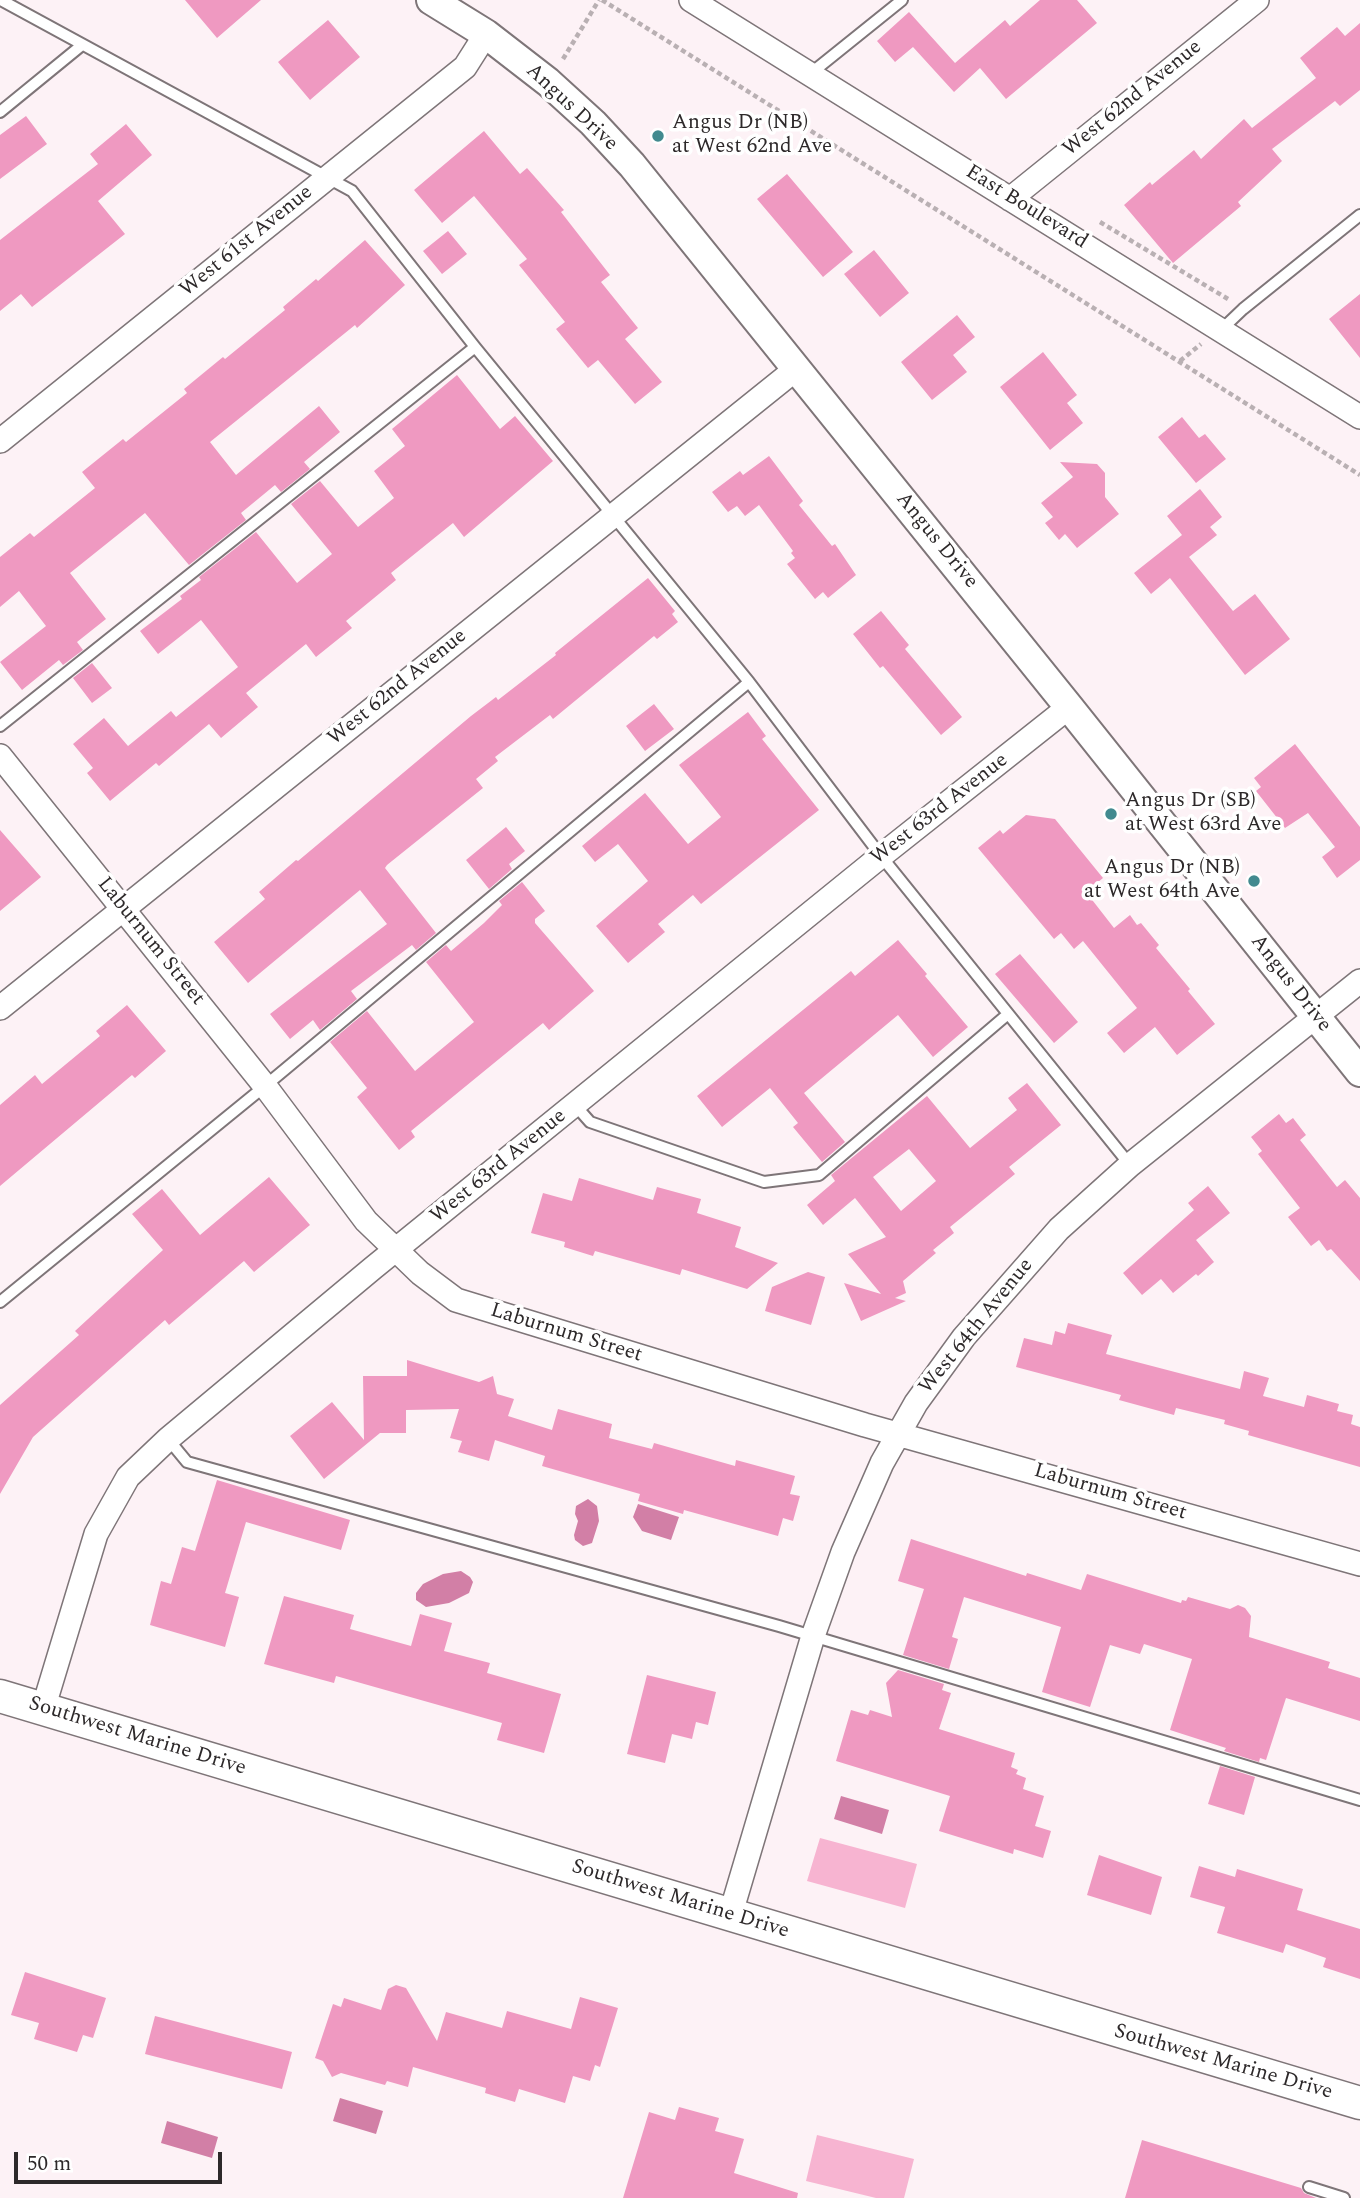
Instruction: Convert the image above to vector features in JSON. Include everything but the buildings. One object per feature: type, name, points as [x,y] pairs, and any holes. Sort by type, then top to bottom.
[{"type":"main road","name":"Southwest Marine Drive","points":[[0,1696],[1360,2103]]},
{"type":"street","name":"Angus Drive","points":[[431,0],[486,34],[548,82],[593,123],[632,165],[1360,1072]]},
{"type":"street","name":"East Boulevard","points":[[691,0],[1360,417]]},
{"type":"street","name":"West 62nd Avenue","points":[[1010,199],[1257,0]]},
{"type":"street","name":"West 61st Avenue","points":[[0,441],[465,67],[486,34]]},
{"type":"street","name":"West 62nd Avenue","points":[[0,1008],[796,369]]},
{"type":"street","name":"West 63rd Avenue","points":[[43,1709],[96,1534],[128,1477],[167,1439],[396,1251],[881,856],[1069,707]]},
{"type":"street","name":"Laburnum Street","points":[[0,756],[265,1086],[366,1221],[419,1273],[456,1300],[899,1434],[1360,1564]]},
{"type":"street","name":"West 64th Avenue","points":[[730,1916],[813,1636],[843,1552],[882,1464],[916,1403],[964,1337],[1059,1229],[1130,1164],[1360,981]]},
{"type":"lane","points":[[1,0],[352,191],[475,347],[750,682],[881,856],[1130,1164]]},
{"type":"lane","points":[[810,74],[902,0]]},
{"type":"lane","points":[[0,112],[82,45]]},
{"type":"lane","points":[[1220,330],[1360,215]]},
{"type":"lane","points":[[0,726],[475,347]]},
{"type":"lane","points":[[0,1302],[265,1086],[750,682]]},
{"type":"lane","points":[[575,1105],[590,1122],[764,1182],[819,1175],[1008,1014]]},
{"type":"lane","points":[[167,1439],[187,1462],[813,1636],[1360,1800]]},
{"type":"lane","points":[[1308,2187],[1344,2198]]},
{"type":"path","points":[[548,82],[601,0],[1360,475]]},
{"type":"path","points":[[1091,216],[1243,309]]},
{"type":"shaded area","points":[[588,1499],[597,1506],[599,1521],[592,1543],[583,1546],[575,1540],[578,1521],[575,1514],[576,1506]]},
{"type":"shaded area","points":[[638,1504],[679,1517],[671,1540],[642,1531],[633,1517]]},
{"type":"shaded area","points":[[461,1571],[473,1582],[469,1593],[449,1603],[426,1607],[416,1600],[416,1593],[423,1584],[443,1574]]},
{"type":"shaded area","points":[[841,1796],[889,1810],[882,1834],[834,1819]]},
{"type":"shaded area","points":[[820,1838],[917,1864],[905,1908],[807,1881]]},
{"type":"shaded area","points":[[340,2098],[383,2111],[376,2134],[333,2121]]},
{"type":"shaded area","points":[[167,2121],[218,2137],[212,2158],[161,2143]]},
{"type":"shaded area","points":[[817,2135],[914,2159],[904,2198],[876,2198],[806,2181]]},
{"type":"place","name":"Angus Dr (NB) at West 62nd Ave","points":[[658,136]]},
{"type":"place","name":"Angus Dr (SB) at West 63rd Ave","points":[[1111,814]]},
{"type":"place","name":"Angus Dr (NB) at West 64th Ave","points":[[1254,881]]}]
